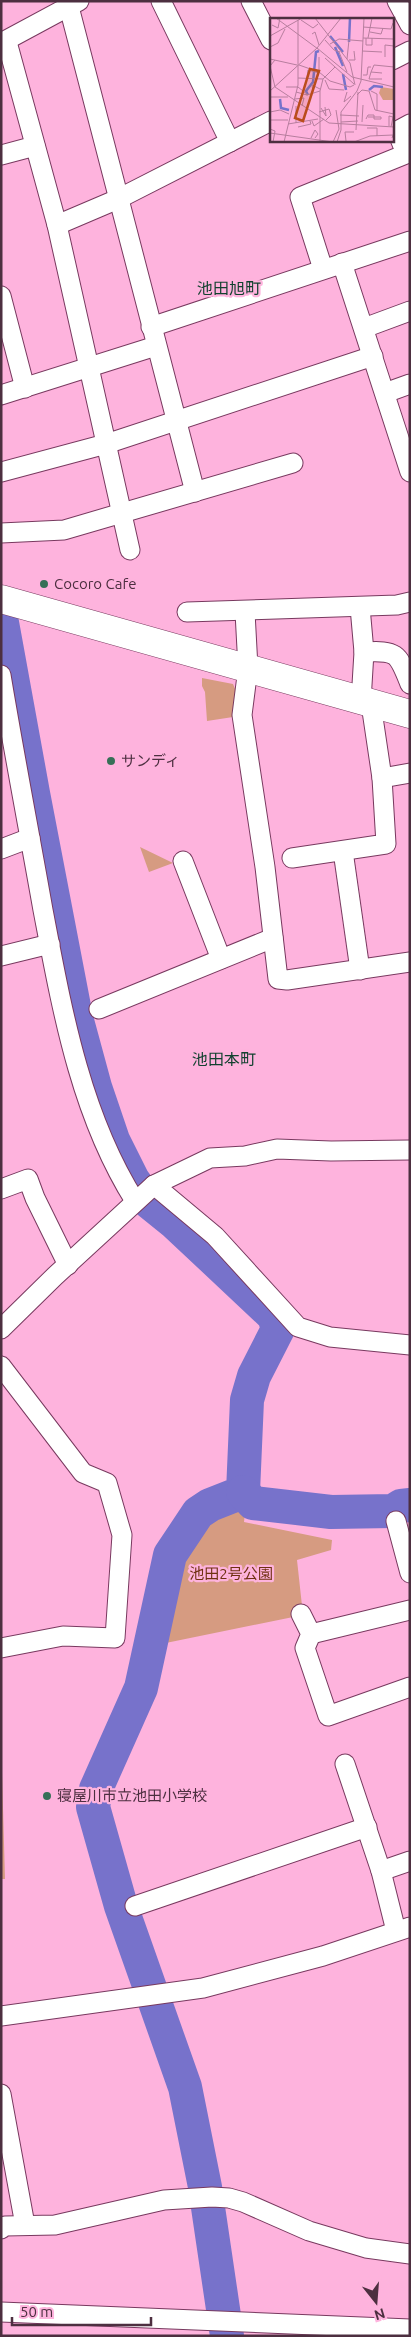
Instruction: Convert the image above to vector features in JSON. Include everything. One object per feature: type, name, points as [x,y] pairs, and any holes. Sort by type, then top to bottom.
[{"type":"street","points":[[160,1],[230,142]]},
{"type":"street","points":[[251,1],[270,38]]},
{"type":"street","points":[[401,3],[410,25]]},
{"type":"street","points":[[130,550],[57,224],[4,43],[74,4],[118,199],[194,492]]},
{"type":"street","points":[[394,59],[410,51]]},
{"type":"street","points":[[57,224],[118,199],[270,122]]},
{"type":"street","points":[[323,269],[300,198],[406,154],[397,131],[410,124]]},
{"type":"street","points":[[1,155],[35,146]]},
{"type":"street","points":[[151,327],[410,241]]},
{"type":"street","points":[[342,263],[410,472]]},
{"type":"street","points":[[1,296],[25,388]]},
{"type":"street","points":[[364,328],[410,311]]},
{"type":"street","points":[[1,395],[156,346]]},
{"type":"street","points":[[1,472],[106,444],[373,356]]},
{"type":"street","points":[[385,393],[410,384]]},
{"type":"street","points":[[1,533],[64,530],[293,463]]},
{"type":"street","points":[[4,600],[410,714]]},
{"type":"street","points":[[187,612],[245,612],[360,607],[397,605],[410,602]]},
{"type":"street","points":[[292,858],[386,844],[382,778],[366,702],[360,607]]},
{"type":"street","points":[[245,612],[248,668],[242,715],[265,867],[278,979],[287,980],[410,962]]},
{"type":"street","points":[[364,652],[387,650],[397,656],[410,684]]},
{"type":"street","points":[[1,675],[50,944],[77,1067],[99,1129],[124,1183],[215,1236],[298,1327],[330,1338],[410,1345]]},
{"type":"street","points":[[382,778],[410,773]]},
{"type":"street","points":[[1,849],[30,838]]},
{"type":"street","points":[[343,851],[360,970]]},
{"type":"street","points":[[183,861],[222,959]]},
{"type":"street","points":[[99,1009],[273,938]]},
{"type":"street","points":[[1,956],[50,944]]},
{"type":"street","points":[[1,1329],[143,1194],[210,1158],[245,1156],[277,1149],[331,1152],[410,1150]]},
{"type":"street","points":[[1,1188],[28,1179],[35,1198],[68,1265]]},
{"type":"street","points":[[1,1366],[83,1472],[107,1482],[122,1535],[115,1638],[63,1636],[1,1648]]},
{"type":"street","points":[[396,1521],[410,1573]]},
{"type":"street","points":[[312,1634],[410,1610]]},
{"type":"street","points":[[301,1614],[312,1634]]},
{"type":"street","points":[[312,1634],[306,1648],[328,1716],[410,1687]]},
{"type":"street","points":[[1,2016],[212,1985],[323,1956],[403,1929],[381,1871],[345,1764]]},
{"type":"street","points":[[135,1906],[367,1827]]},
{"type":"street","points":[[381,1871],[410,1861]]},
{"type":"street","points":[[1,2094],[25,2225]]},
{"type":"street","points":[[1,2229],[5,2226],[55,2225],[164,2200],[207,2198],[243,2202],[309,2231],[359,2246],[410,2254]]},
{"type":"street","points":[[1,2312],[410,2329]]},
{"type":"green space","points":[[202,678],[233,684],[238,696],[233,717],[207,721]]},
{"type":"green space","points":[[140,847],[173,863],[149,872]]},
{"type":"green space","name":"池田2号公園","points":[[246,1504],[244,1522],[332,1540],[331,1550],[297,1560],[303,1615],[156,1645],[172,1563],[206,1512]]},
{"type":"green space","points":[[1,1737],[5,1879],[1,1879]]},
{"type":"waterway","points":[[1,617],[76,1017],[95,1087],[113,1140],[133,1180],[149,1202],[175,1223],[274,1316],[278,1329],[254,1376],[247,1400],[243,1492],[210,1505],[198,1513],[170,1555],[141,1688],[96,1789],[93,1807],[121,1906],[185,2087],[205,2187],[227,2336]]},
{"type":"waterway","points":[[243,1492],[253,1503],[331,1512],[393,1511],[401,1506],[410,1505]]},
{"type":"place","name":"Cocoro Cafe","points":[[44,584]]},
{"type":"place","name":"サンディ","points":[[111,761]]},
{"type":"place","name":"寝屋川市立池田小学校","points":[[47,1796]]},
{"type":"district","name":"池田旭町","points":[[229,288]]},
{"type":"district","name":"池田本町","points":[[224,1059]]}]
